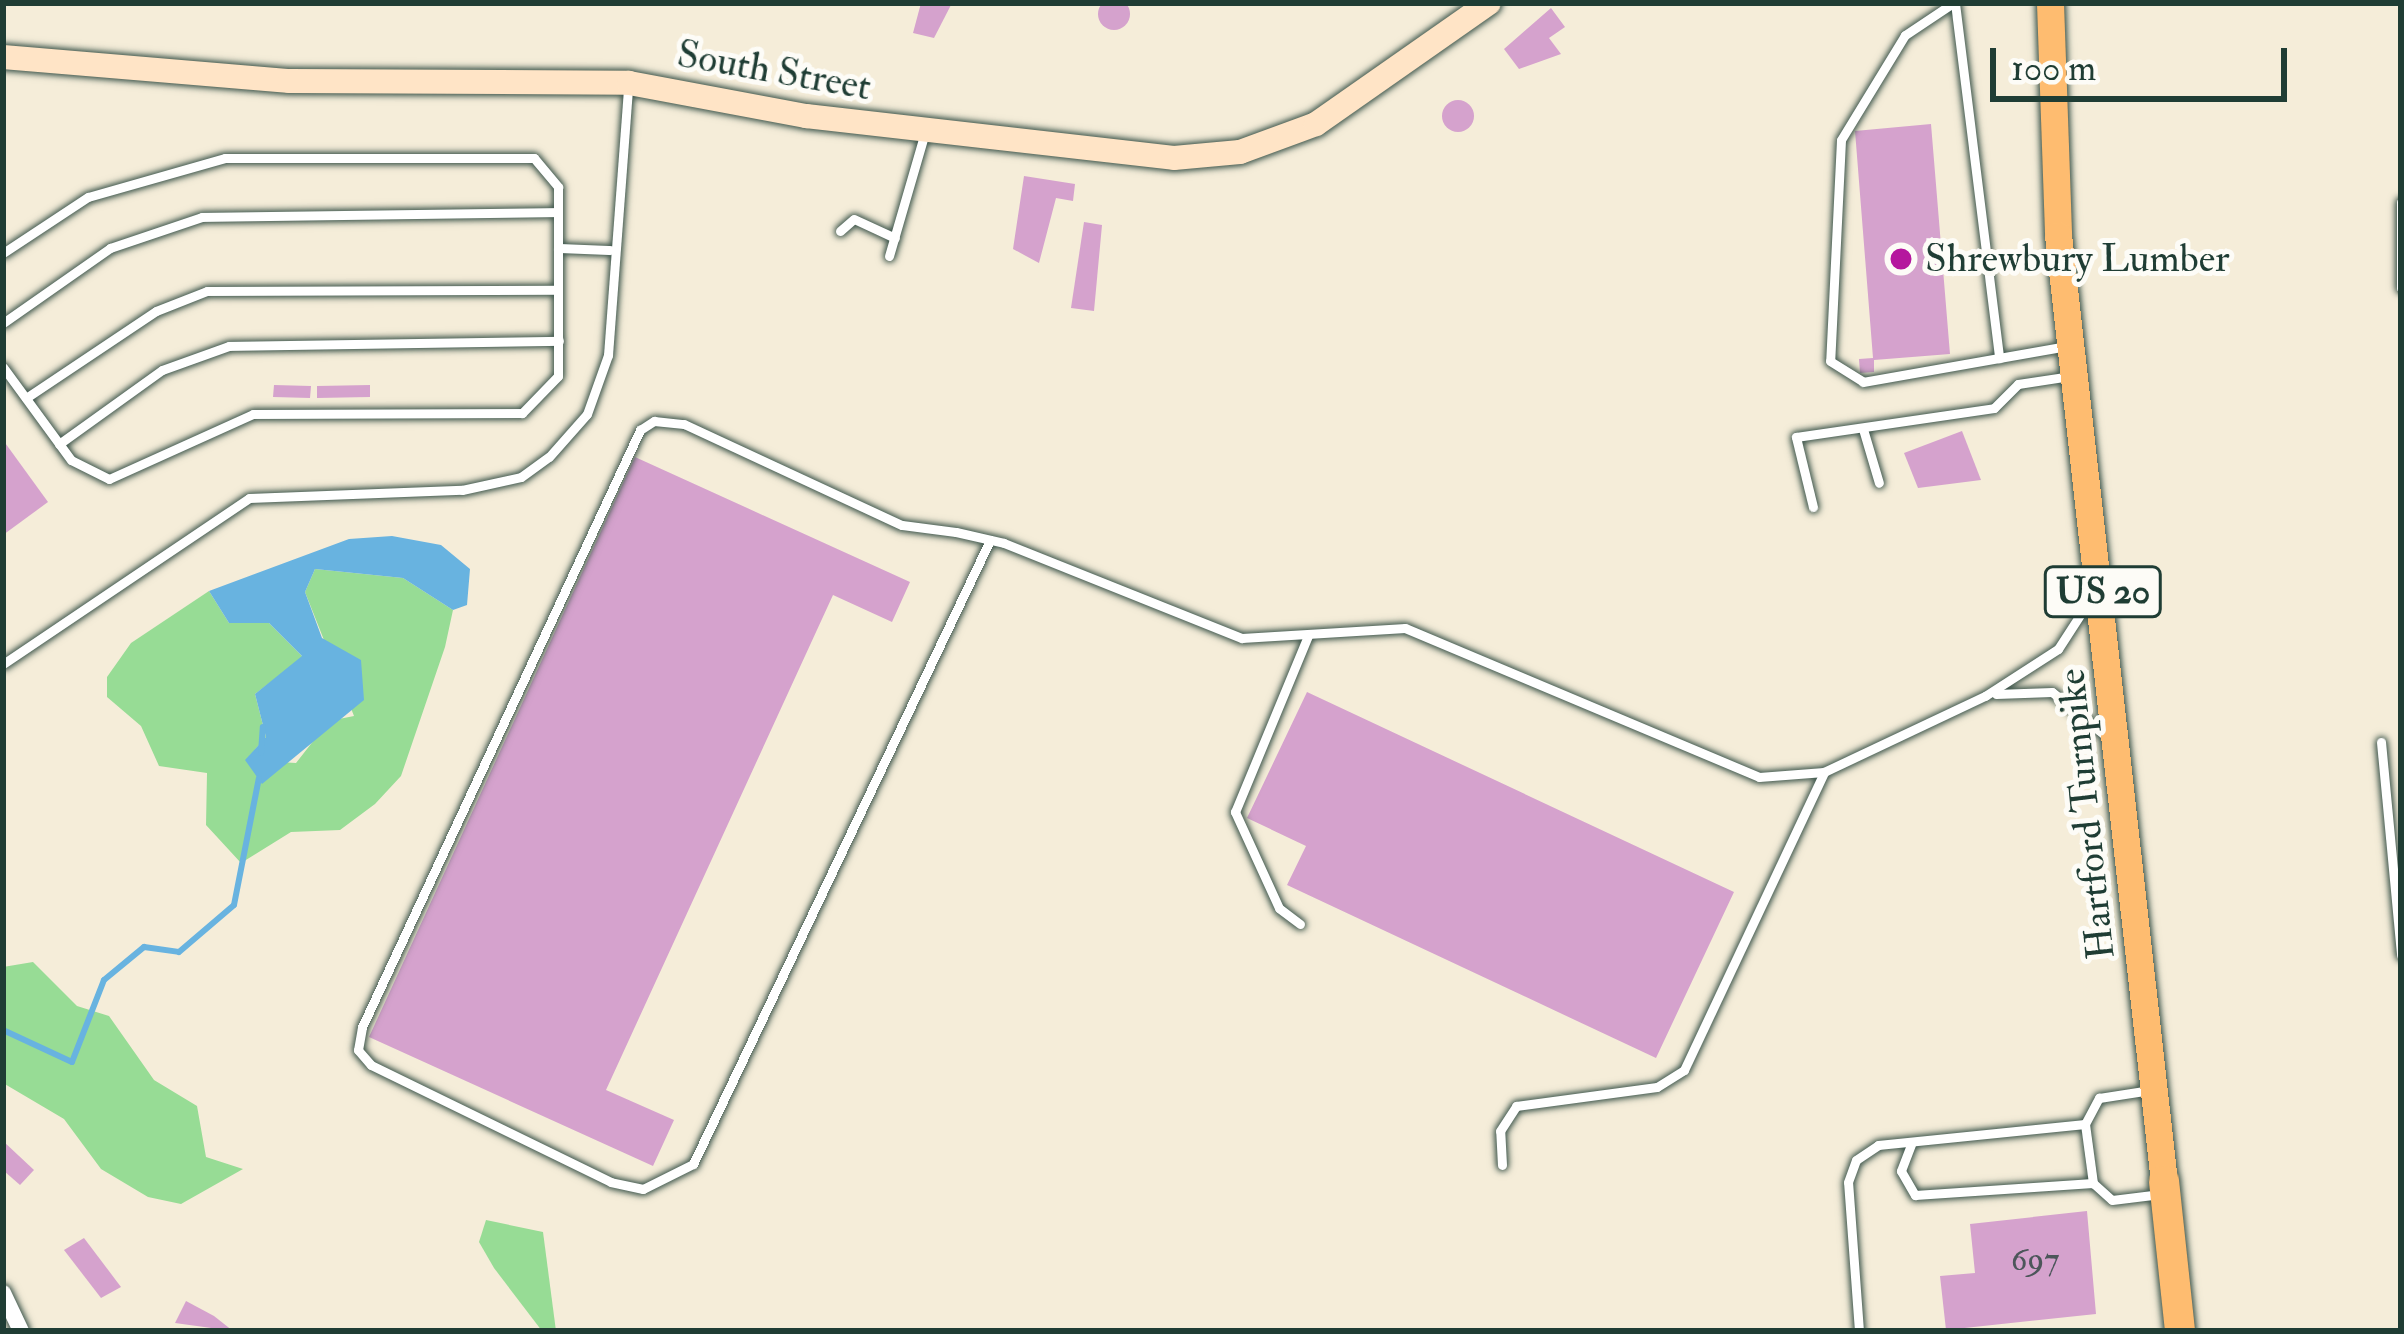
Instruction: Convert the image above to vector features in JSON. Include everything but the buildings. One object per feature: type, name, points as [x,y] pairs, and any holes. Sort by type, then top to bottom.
[{"type":"highway","name":"Hartford Turnpike","points":[[2165,1187],[2180,1331]]},
{"type":"main road","name":"Hartford Turnpike","points":[[2050,3],[2072,345],[2100,564],[2165,1187]]},
{"type":"street","name":"South Street","points":[[3,57],[290,81],[629,83],[925,132],[1107,155],[1240,152],[1342,109],[1489,3]]},
{"type":"street","points":[[3,1292],[21,1331]]},
{"type":"lane","points":[[1999,358],[1954,3],[1905,35],[1841,140],[1830,361],[1863,382],[1999,358],[2072,345]]},
{"type":"lane","points":[[3,664],[249,498],[462,490],[521,477],[571,436],[601,384],[629,83]]},
{"type":"lane","points":[[890,256],[925,132]]},
{"type":"lane","points":[[3,253],[128,180],[250,155],[534,158],[554,172],[559,340],[554,388],[522,413],[253,414],[109,479],[59,443],[3,367]]},
{"type":"lane","points":[[2401,202],[2401,288]]},
{"type":"lane","points":[[3,323],[110,248],[185,221],[274,210],[558,212]]},
{"type":"lane","points":[[840,231],[854,219],[895,238]]},
{"type":"lane","points":[[558,248],[610,250]]},
{"type":"lane","points":[[26,398],[155,310],[207,292],[558,290]]},
{"type":"lane","points":[[59,443],[162,370],[229,346],[559,340]]},
{"type":"lane","points":[[1813,506],[1796,437],[1994,408],[2018,384],[2077,375]]},
{"type":"lane","points":[[990,540],[693,1164],[644,1189],[611,1183],[371,1065],[358,1050],[362,1027],[640,430],[684,424],[902,525],[990,540],[1172,617],[1242,638],[1405,628],[1759,777],[1824,772],[1985,696],[2058,649],[2083,620],[2100,564]]},
{"type":"lane","points":[[1862,429],[1879,483]]},
{"type":"lane","points":[[1300,924],[1279,908],[1235,812],[1308,636]]},
{"type":"lane","points":[[1985,696],[2052,692],[2120,754]]},
{"type":"lane","points":[[2381,742],[2401,955]]},
{"type":"lane","points":[[1502,1165],[1500,1131],[1516,1106],[1658,1087],[1684,1070],[1824,772]]},
{"type":"lane","points":[[2155,1089],[2099,1098],[2086,1124],[2092,1183],[2112,1200],[2165,1187]]},
{"type":"lane","points":[[1859,1331],[1848,1182],[1878,1145],[2086,1124]]},
{"type":"lane","points":[[1912,1142],[1901,1171],[1915,1195],[2092,1183]]},
{"type":"green space","points":[[315,569],[403,578],[453,610],[445,647],[401,776],[375,804],[340,830],[291,832],[241,863],[206,825],[207,773],[159,766],[141,726],[107,697],[107,677],[131,643],[209,591],[229,623],[269,623],[303,657],[255,694],[266,737],[246,760],[296,763],[329,721],[354,716],[305,592]]},
{"type":"green space","points":[[33,962],[77,1006],[109,1016],[154,1080],[197,1106],[206,1157],[243,1169],[181,1204],[148,1197],[101,1169],[64,1119],[3,1083],[3,967]]},
{"type":"green space","points":[[486,1220],[543,1232],[556,1331],[542,1331],[494,1268],[479,1242]]},
{"type":"water","points":[[392,536],[441,545],[470,569],[467,605],[453,610],[403,578],[315,569],[305,592],[322,638],[361,660],[364,700],[262,784],[245,760],[266,737],[255,694],[302,656],[269,623],[229,623],[209,591],[349,539]]},
{"type":"waterway","points":[[261,753],[263,727]]},
{"type":"waterway","points":[[3,1030],[72,1062],[104,980],[144,947],[179,952],[234,905],[259,778]]},
{"type":"place","name":"Shrewbury Lumber","points":[[1901,259]]}]
